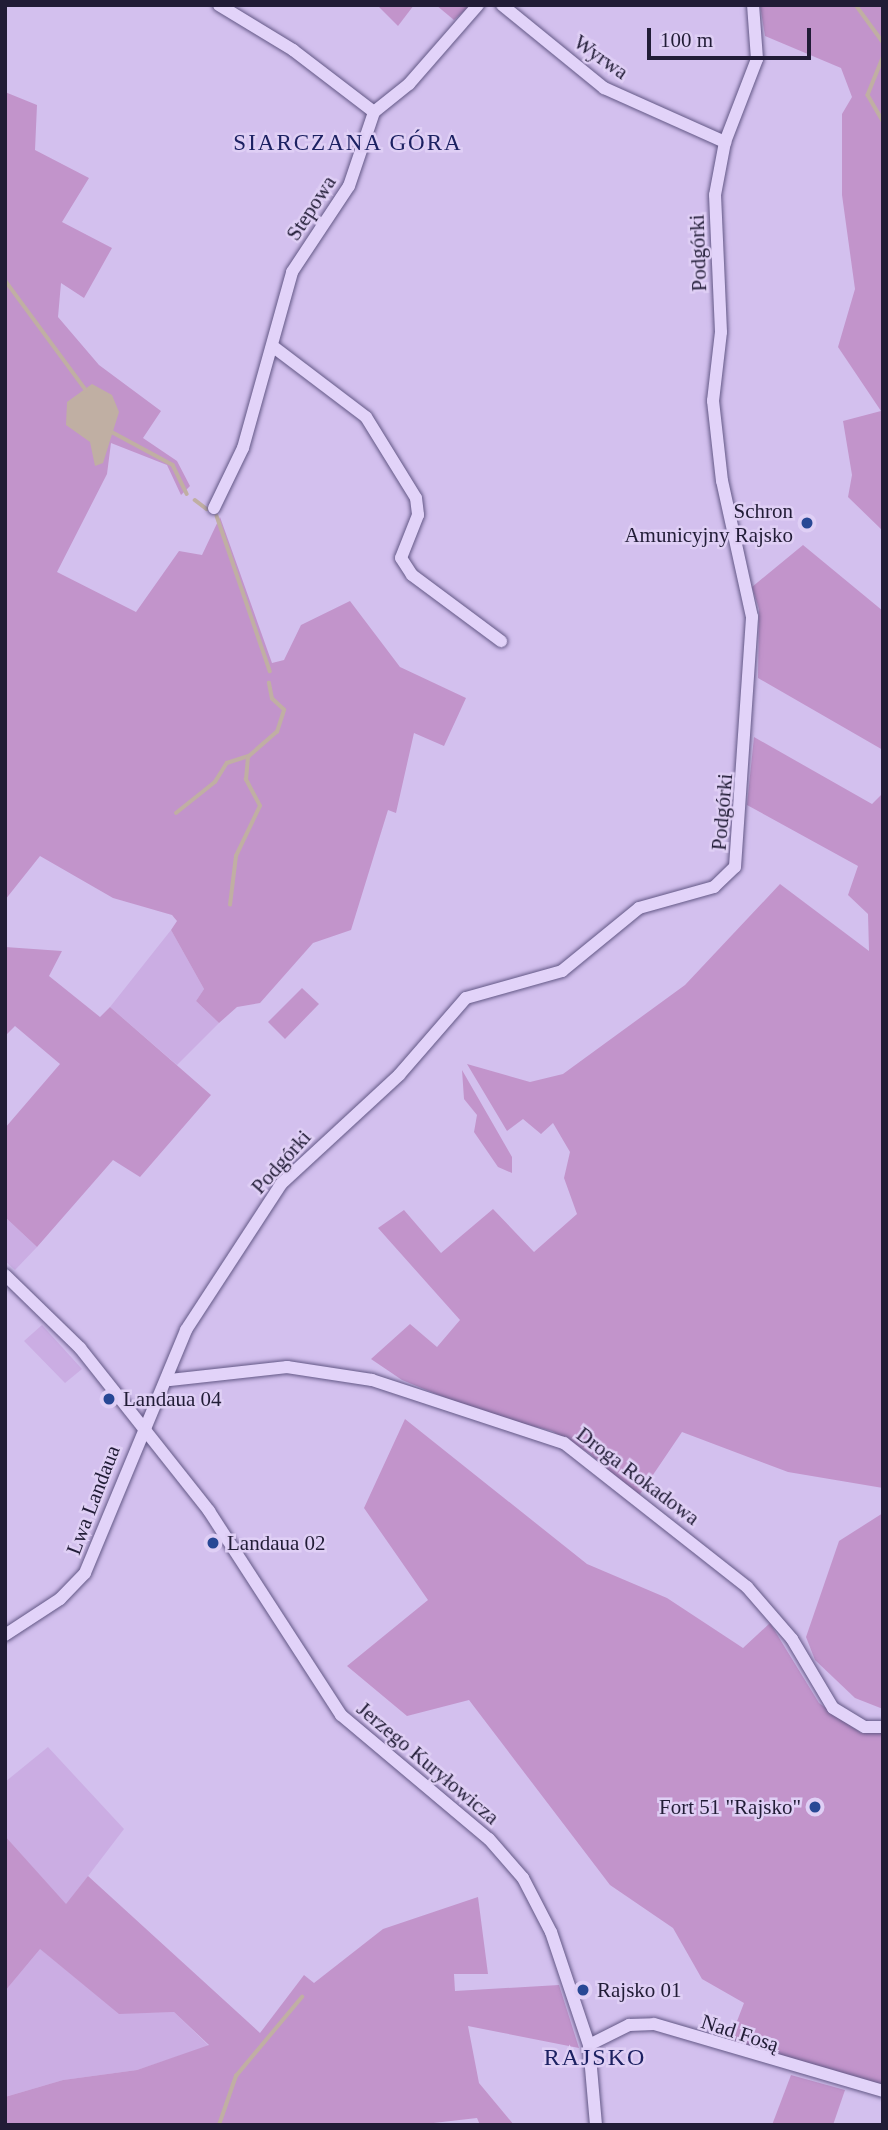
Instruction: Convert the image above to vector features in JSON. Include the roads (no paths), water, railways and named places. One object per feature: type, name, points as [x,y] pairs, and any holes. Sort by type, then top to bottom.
[{"type":"street","points":[[219,5],[293,50],[374,112],[409,84],[478,5]]},
{"type":"street","name":"Wyrwa","points":[[502,5],[604,88],[725,142]]},
{"type":"street","name":"Podgórki","points":[[142,1425],[170,1380],[207,1289],[281,1184],[399,1075],[466,998],[562,971],[639,908],[715,887],[736,867],[751,617],[722,481],[713,401],[721,332],[715,195],[725,142],[757,59],[753,5]]},
{"type":"street","name":"Stepowa","points":[[214,508],[243,448],[275,348],[292,272],[349,186],[374,112]]},
{"type":"street","points":[[275,348],[366,417],[407,483],[418,516],[401,558],[412,575],[501,641]]},
{"type":"street","name":"Jerzego Kuryłowicza","points":[[5,1275],[80,1348],[209,1511],[326,1698],[370,1744],[489,1839],[523,1878],[551,1932],[589,2045],[596,2125]]},
{"type":"street","name":"Droga Rokadowa","points":[[170,1380],[287,1367],[360,1378],[412,1388],[480,1419],[564,1443],[747,1587],[792,1639],[833,1708],[866,1727],[883,1727]]},
{"type":"street","name":"Lwa Landaua","points":[[5,1635],[60,1600],[85,1573],[142,1425]]},
{"type":"street","name":"Nad Fosą","points":[[589,2045],[629,2025],[654,2024],[883,2091]]},
{"type":"waterway","points":[[856,5],[883,42]]},
{"type":"waterway","points":[[883,58],[868,95],[883,121]]},
{"type":"waterway","points":[[5,280],[86,390]]},
{"type":"waterway","points":[[112,432],[173,465],[187,494]]},
{"type":"waterway","points":[[195,500],[207,509]]},
{"type":"waterway","points":[[217,516],[270,671]]},
{"type":"waterway","points":[[176,813],[215,782],[227,763],[249,756],[277,732],[284,710],[272,699],[269,683]]},
{"type":"waterway","points":[[230,905],[236,856],[260,806],[246,780],[248,758]]},
{"type":"waterway","points":[[219,2125],[236,2076],[302,1997]]},
{"type":"place","name":"Schron Amunicyjny Rajsko","points":[[807,523]]},
{"type":"place","name":"Landaua 04","points":[[109,1399]]},
{"type":"place","name":"Landaua 02","points":[[213,1543]]},
{"type":"place","name":"Fort 51 \"Rajsko\"","points":[[815,1807]]},
{"type":"place","name":"Rajsko 01","points":[[583,1990]]},
{"type":"district","name":"SIARCZANA GÓRA","points":[[348,143]]},
{"type":"district","name":"RAJSKO","points":[[595,2058]]}]
